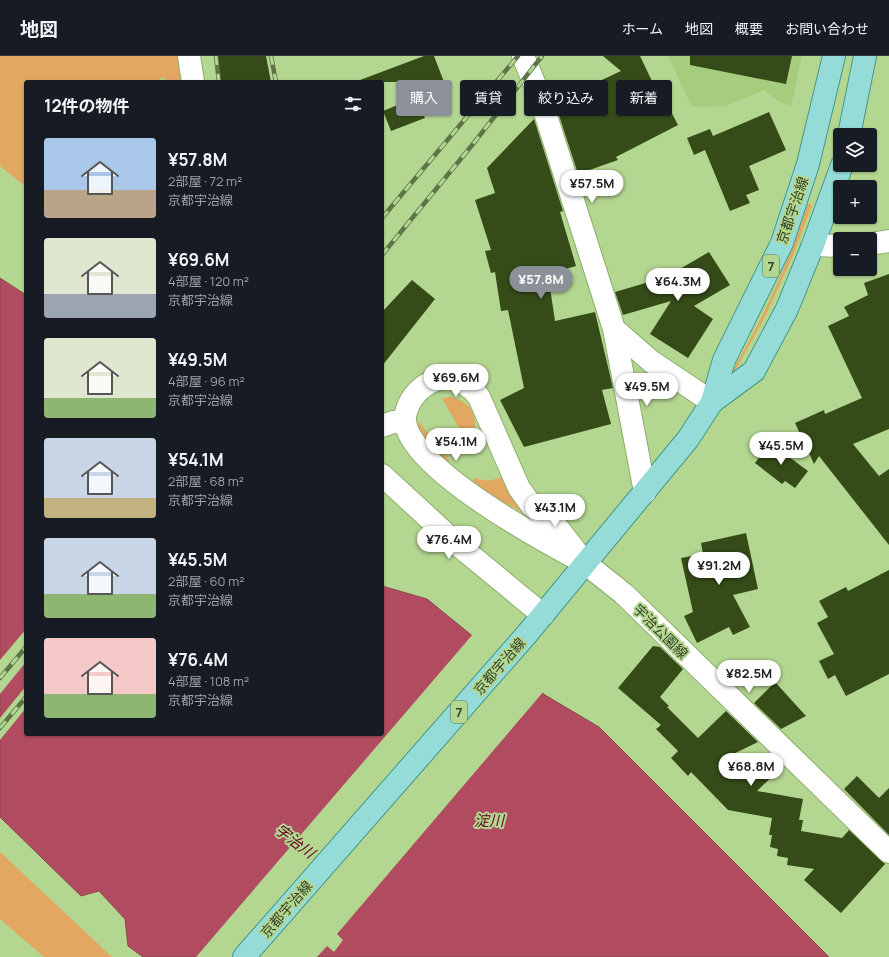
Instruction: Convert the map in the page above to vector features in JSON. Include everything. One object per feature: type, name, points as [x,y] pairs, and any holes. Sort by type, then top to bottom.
[{"type":"main road","name":"京都宇治線","points":[[244,957],[527,634],[688,439],[712,402],[724,360],[782,243],[808,164],[834,56]]},
{"type":"main road","points":[[850,128],[865,56]]},
{"type":"main road","name":"京都宇治線","points":[[712,402],[754,370],[787,310],[813,245],[839,172]]},
{"type":"street","points":[[189,56],[192,80]]},
{"type":"street","points":[[524,56],[540,96],[614,329],[645,492]]},
{"type":"street","points":[[877,243],[889,241]]},
{"type":"street","points":[[813,245],[833,246]]},
{"type":"street","points":[[614,329],[652,362],[712,402]]},
{"type":"street","points":[[625,384],[629,375],[637,365],[652,362]]},
{"type":"street","points":[[447,377],[456,379],[473,388],[479,397],[519,488],[532,506],[557,527],[586,563],[545,542],[457,485],[438,470],[416,445],[405,422],[410,402],[426,384],[436,379],[447,377]]},
{"type":"street","points":[[384,425],[393,422],[405,422]]},
{"type":"street","points":[[384,477],[458,545],[543,615]]},
{"type":"street","name":"宇治公園線","points":[[586,563],[624,594],[889,852]]},
{"type":"shaded area","points":[[0,56],[177,56],[181,80],[166,80],[162,77],[160,80],[24,80],[24,185],[0,166]]},
{"type":"shaded area","points":[[668,56],[802,56],[791,106],[780,102],[764,90],[725,106],[692,107]]},
{"type":"shaded area","points":[[808,203],[812,205],[794,253],[764,319],[732,376],[731,373],[774,291],[801,225]]},
{"type":"shaded area","points":[[452,397],[466,404],[473,413],[475,440],[473,441],[457,425],[442,398]]},
{"type":"shaded area","points":[[419,422],[450,461],[446,462],[418,434],[417,424]]},
{"type":"shaded area","points":[[504,475],[545,530],[514,507],[493,498],[470,483],[475,478],[490,480],[497,479]]},
{"type":"shaded area","points":[[0,852],[112,957],[44,957],[0,919]]},
{"type":"water","name":"淀川","points":[[0,278],[24,294],[24,736],[384,736],[384,587],[427,599],[545,695],[599,727],[829,957],[143,957],[128,946],[125,919],[99,891],[81,896],[0,817]]},
{"type":"pier","points":[[24,631],[24,664],[0,694],[0,660]]},
{"type":"pier","points":[[473,634],[544,691],[337,934],[343,940],[334,952],[327,946],[317,957],[196,957]]},
{"type":"pier","points":[[24,688],[24,710],[0,740],[0,718]]},
{"type":"building","points":[[214,56],[266,56],[271,80],[218,80]]},
{"type":"building","points":[[424,56],[434,56],[443,80],[396,80],[396,82],[384,82],[384,80],[360,80]]},
{"type":"building","points":[[603,56],[640,56],[652,80],[616,80],[616,116],[672,116],[672,114],[678,125],[616,157],[618,160],[578,174],[559,116],[608,116],[608,80],[602,80],[621,71]]},
{"type":"building","points":[[690,56],[792,56],[786,84],[690,65]]},
{"type":"building","points":[[396,106],[396,116],[424,116],[425,118],[391,131],[384,111]]},
{"type":"building","points":[[769,112],[786,150],[749,166],[759,190],[746,195],[750,203],[730,211],[705,150],[694,155],[687,138],[710,129],[713,136]]},
{"type":"building","points":[[534,119],[563,211],[560,212],[576,266],[548,274],[555,321],[595,312],[613,388],[602,390],[611,424],[524,447],[500,400],[524,388],[508,310],[501,311],[495,272],[491,273],[485,251],[491,250],[475,200],[495,193],[487,168]]},
{"type":"building","points":[[709,252],[730,285],[694,306],[713,319],[688,358],[650,334],[671,301],[623,315],[615,292],[666,277]]},
{"type":"building","points":[[889,274],[889,429],[853,444],[879,476],[889,469],[889,545],[819,456],[814,464],[795,423],[824,410],[825,414],[862,398],[828,326],[849,316],[844,307],[868,295],[864,283]]},
{"type":"building","points":[[412,280],[435,299],[384,363],[384,310]]},
{"type":"building","points":[[770,443],[808,471],[795,488],[785,481],[782,484],[755,463]]},
{"type":"building","points":[[746,533],[758,589],[733,595],[750,627],[733,635],[729,627],[697,643],[684,616],[693,612],[681,558],[703,554],[701,543]]},
{"type":"building","points":[[889,570],[889,674],[846,696],[835,675],[828,679],[819,661],[834,654],[817,623],[828,617],[819,601],[846,587],[848,591]]},
{"type":"building","points":[[653,646],[660,647],[683,669],[660,697],[669,706],[667,707],[698,738],[726,711],[758,742],[727,757],[733,770],[774,757],[783,766],[757,791],[803,799],[799,820],[803,820],[801,831],[842,838],[849,830],[885,864],[841,913],[804,880],[814,869],[787,865],[788,858],[777,856],[778,849],[770,847],[772,835],[769,835],[772,818],[728,810],[691,772],[688,776],[671,758],[678,751],[656,729],[661,725],[618,688]]},
{"type":"building","points":[[775,682],[806,716],[781,729],[754,703]]},
{"type":"building","points":[[857,776],[879,798],[889,788],[889,835],[844,789]]},
{"type":"railway","points":[[216,56],[219,80]]},
{"type":"railway","points":[[271,56],[276,80]]},
{"type":"railway","points":[[384,216],[518,56]]},
{"type":"railway","points":[[384,253],[473,144],[542,56]]},
{"type":"railway","points":[[0,678],[24,649]]},
{"type":"railway","points":[[0,728],[24,699]]},
{"type":"water label","name":"宇治川","points":[[295,841]]}]
